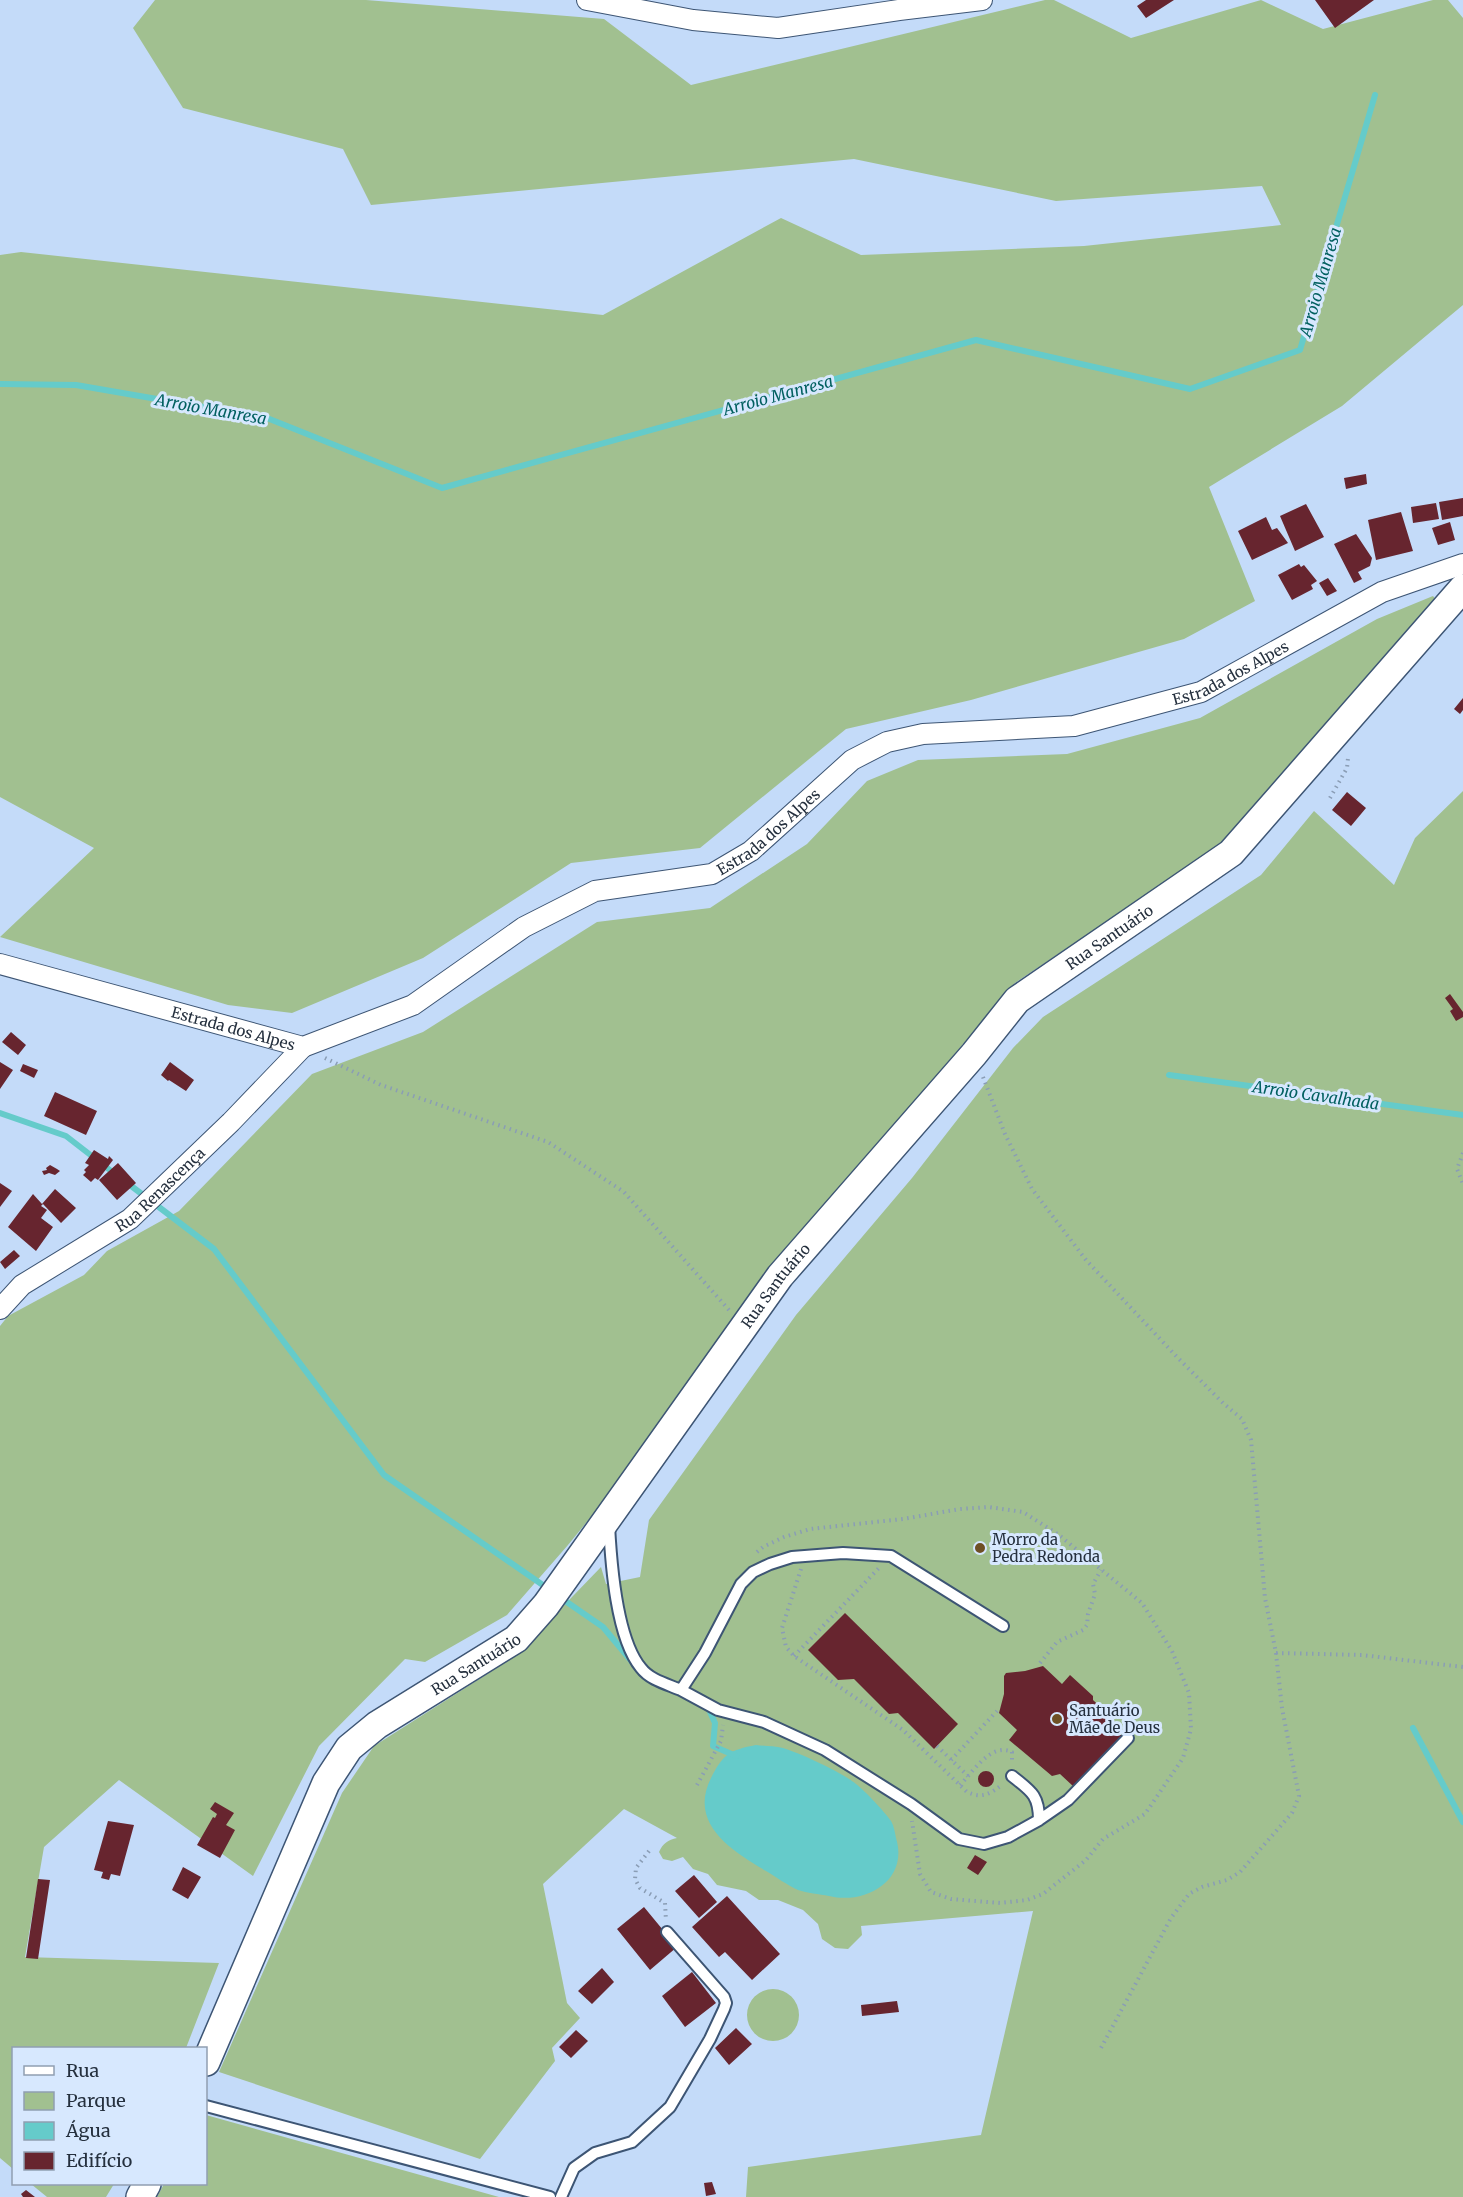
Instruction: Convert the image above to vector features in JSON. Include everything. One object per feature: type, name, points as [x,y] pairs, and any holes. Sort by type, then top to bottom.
[{"type":"street","points":[[587,0],[693,20],[778,28],[982,0]]},
{"type":"street","name":"Estrada dos Alpes","points":[[0,964],[303,1047],[413,1005],[524,927],[595,891],[712,874],[751,851],[852,760],[887,742],[923,734],[1074,726],[1201,692],[1382,592],[1463,564]]},
{"type":"street","name":"Rua Santuário","points":[[207,2060],[326,1782],[349,1748],[377,1725],[516,1639],[546,1605],[609,1519],[743,1325],[780,1276],[974,1054],[1017,1000],[1231,853],[1463,588]]},
{"type":"street","name":"Rua Renascença","points":[[0,1309],[22,1285],[130,1219],[231,1122],[303,1047]]},
{"type":"lane","points":[[609,1519],[612,1574],[625,1637],[640,1668],[651,1678],[681,1690],[718,1710],[764,1722],[825,1750],[911,1804],[959,1839],[984,1844],[1008,1837],[1039,1820],[1068,1800],[1128,1738]]},
{"type":"lane","points":[[681,1690],[705,1653],[741,1584],[753,1572],[792,1557],[843,1553],[891,1556],[1003,1626]]},
{"type":"lane","points":[[1012,1776],[1035,1795],[1039,1805],[1039,1820]]},
{"type":"lane","points":[[561,2197],[574,2168],[595,2154],[632,2142],[670,2106],[710,2040],[724,2009],[726,2003],[723,1997],[668,1932]]},
{"type":"lane","points":[[207,2106],[550,2197]]},
{"type":"path","points":[[1328,744],[1347,758],[1347,768],[1330,798]]},
{"type":"path","points":[[303,1047],[381,1085],[548,1142],[624,1192],[743,1325]]},
{"type":"path","points":[[974,1054],[1005,1134],[1032,1189],[1086,1260],[1192,1372],[1242,1419],[1251,1440],[1265,1598],[1276,1653],[1282,1708],[1299,1796],[1292,1813],[1240,1872],[1227,1880],[1202,1887],[1190,1894],[1171,1917],[1101,2048]]},
{"type":"path","points":[[1463,1153],[1457,1169],[1463,1184]]},
{"type":"path","points":[[753,1572],[752,1557],[763,1547],[810,1529],[903,1519],[960,1509],[989,1507],[1023,1512],[1059,1535],[1101,1570],[1093,1584],[1095,1594],[1088,1614],[1088,1626],[1057,1642],[1040,1663]]},
{"type":"path","points":[[794,1656],[891,1556]]},
{"type":"path","points":[[805,1557],[782,1628],[786,1647],[794,1656],[903,1730],[967,1792],[977,1796],[987,1795],[1012,1776],[1012,1752],[998,1749],[991,1753],[960,1785]]},
{"type":"path","points":[[1276,1653],[1362,1655],[1463,1667]]},
{"type":"path","points":[[697,1785],[721,1741],[724,1728],[718,1710]]},
{"type":"path","points":[[951,1760],[997,1711]]},
{"type":"path","points":[[937,1746],[968,1776]]},
{"type":"path","points":[[648,1851],[636,1868],[634,1879],[640,1888],[665,1903],[668,1932]]},
{"type":"green space","points":[[155,0],[366,0],[604,19],[691,85],[1045,0],[1054,0],[1131,38],[1261,0],[1323,29],[1433,0],[1448,0],[1463,18],[1463,305],[1342,406],[1209,487],[1255,601],[1184,639],[971,700],[846,729],[700,848],[571,863],[423,958],[292,1013],[228,1005],[0,937],[94,848],[0,797],[0,255],[21,252],[603,315],[781,218],[861,255],[1084,246],[1281,225],[1262,186],[1056,201],[854,159],[371,205],[343,149],[183,108],[133,28]]},
{"type":"green space","points":[[1433,596],[1437,601],[1224,843],[1015,983],[756,1288],[617,1485],[507,1615],[425,1662],[405,1659],[319,1746],[253,1876],[119,1780],[44,1847],[25,1957],[219,1963],[186,2047],[12,2047],[12,2168],[0,2158],[0,1326],[8,1316],[84,1275],[107,1251],[179,1211],[312,1074],[423,1032],[597,922],[710,908],[807,844],[867,781],[918,760],[1067,754],[1200,718],[1377,619]]},
{"type":"green space","points":[[1463,791],[1463,2197],[746,2197],[748,2167],[981,2135],[1033,1911],[861,1926],[862,1935],[848,1949],[835,1948],[822,1939],[818,1924],[803,1910],[778,1900],[759,1900],[746,1891],[717,1885],[708,1874],[693,1869],[683,1857],[672,1861],[663,1859],[659,1852],[662,1846],[677,1838],[624,1809],[543,1884],[567,2003],[580,2018],[552,2048],[555,2061],[480,2159],[219,2072],[342,1793],[374,1746],[514,1657],[601,1567],[606,1584],[640,1577],[649,1520],[796,1315],[912,1178],[1013,1048],[1043,1017],[1261,875],[1314,811],[1394,885],[1415,838]]},
{"type":"green space","points":[[768,1989],[778,1989],[787,1993],[795,2001],[799,2015],[795,2029],[787,2037],[778,2041],[768,2041],[759,2037],[751,2029],[747,2020],[747,2010],[751,2001],[759,1993]]},
{"type":"green space","points":[[207,2115],[499,2197],[157,2197],[163,2185],[207,2185]]},
{"type":"green space","points":[[32,2185],[113,2185],[106,2197],[47,2197]]},
{"type":"water","points":[[756,1745],[783,1748],[832,1769],[856,1784],[879,1807],[893,1825],[898,1853],[896,1866],[881,1886],[870,1893],[843,1898],[798,1890],[740,1854],[717,1834],[709,1822],[705,1809],[705,1794],[711,1778],[719,1763],[728,1754]]},
{"type":"building","points":[[1146,0],[1174,0],[1146,18],[1137,6]]},
{"type":"building","points":[[1315,0],[1374,0],[1335,28]]},
{"type":"building","points":[[1366,474],[1367,484],[1346,489],[1344,478]]},
{"type":"building","points":[[1463,498],[1463,516],[1442,520],[1439,502]]},
{"type":"building","points":[[1436,503],[1439,519],[1413,523],[1411,507]]},
{"type":"building","points":[[1306,504],[1324,537],[1295,551],[1280,516]]},
{"type":"building","points":[[1401,512],[1413,551],[1376,560],[1368,520]]},
{"type":"building","points":[[1266,517],[1272,530],[1277,528],[1288,543],[1252,560],[1238,531]]},
{"type":"building","points":[[1450,522],[1455,540],[1438,545],[1432,528]]},
{"type":"building","points":[[1356,534],[1372,558],[1370,566],[1358,572],[1362,579],[1354,583],[1334,544]]},
{"type":"building","points":[[1299,564],[1301,567],[1304,565],[1317,581],[1311,585],[1313,589],[1292,600],[1278,575]]},
{"type":"building","points":[[1328,578],[1337,591],[1327,596],[1319,583]]},
{"type":"building","points":[[1463,698],[1463,710],[1460,714],[1454,709]]},
{"type":"building","points":[[1347,792],[1366,808],[1351,826],[1332,810]]},
{"type":"building","points":[[1450,994],[1463,1012],[1463,1017],[1456,1021],[1450,1011],[1453,1009],[1445,998]]},
{"type":"building","points":[[11,1032],[26,1045],[18,1055],[2,1042]]},
{"type":"building","points":[[0,1062],[13,1070],[0,1089]]},
{"type":"building","points":[[170,1062],[194,1080],[186,1091],[161,1075]]},
{"type":"building","points":[[23,1064],[38,1070],[34,1078],[20,1071]]},
{"type":"building","points":[[55,1092],[97,1111],[86,1135],[44,1116]]},
{"type":"building","points":[[94,1150],[113,1160],[98,1180],[95,1178],[91,1182],[83,1175],[89,1165],[85,1163]]},
{"type":"building","points":[[118,1163],[136,1183],[117,1200],[99,1180]]},
{"type":"building","points":[[50,1165],[60,1171],[55,1175],[49,1173],[44,1175],[42,1171],[47,1170],[46,1168]]},
{"type":"building","points":[[0,1183],[12,1191],[0,1207]]},
{"type":"building","points":[[55,1189],[76,1208],[61,1223],[43,1204],[41,1206],[47,1210],[41,1218],[53,1227],[36,1251],[8,1227],[33,1194],[42,1204]]},
{"type":"building","points":[[14,1250],[20,1256],[5,1269],[0,1262]]},
{"type":"building","points":[[845,1613],[958,1724],[934,1749],[898,1713],[889,1714],[854,1679],[838,1680],[808,1650]]},
{"type":"building","name":"Santuário Mãe de Deus","points":[[1043,1666],[1062,1684],[1070,1675],[1093,1696],[1093,1700],[1109,1715],[1108,1724],[1122,1736],[1074,1787],[1060,1774],[1052,1776],[1009,1740],[1017,1730],[999,1713],[1006,1673]]},
{"type":"building","points":[[983,1771],[989,1771],[994,1779],[992,1785],[983,1787],[978,1782],[978,1776]]},
{"type":"building","points":[[215,1802],[234,1813],[226,1825],[235,1830],[220,1858],[197,1845],[217,1814],[210,1809]]},
{"type":"building","points":[[108,1821],[134,1825],[120,1876],[111,1874],[109,1880],[101,1878],[103,1872],[94,1870]]},
{"type":"building","points":[[975,1855],[987,1862],[978,1875],[967,1868]]},
{"type":"building","points":[[183,1867],[201,1877],[188,1899],[172,1890]]},
{"type":"building","points":[[694,1875],[717,1902],[699,1918],[675,1891]]},
{"type":"building","points":[[38,1879],[50,1880],[38,1959],[26,1958]]},
{"type":"building","points":[[727,1896],[780,1954],[752,1980],[725,1952],[719,1957],[692,1927]]},
{"type":"building","points":[[644,1907],[677,1947],[650,1970],[617,1929]]},
{"type":"building","points":[[602,1968],[614,1982],[592,2004],[578,1991]]},
{"type":"building","points":[[692,1972],[716,2003],[685,2027],[662,1996]]},
{"type":"building","points":[[897,2001],[899,2012],[862,2016],[861,2005]]},
{"type":"building","points":[[736,2028],[752,2044],[729,2065],[715,2048]]},
{"type":"building","points":[[576,2030],[588,2041],[571,2058],[559,2047]]},
{"type":"building","points":[[712,2182],[716,2194],[706,2196],[704,2183]]},
{"type":"building","points":[[26,2190],[35,2197],[23,2197],[21,2194]]},
{"type":"waterway","name":"Arroio Manresa","points":[[0,384],[76,385],[267,418],[442,488],[976,340],[1190,389],[1300,350],[1375,95]]},
{"type":"waterway","name":"Arroio Cavalhada","points":[[1169,1075],[1463,1115]]},
{"type":"waterway","points":[[0,1113],[66,1136],[115,1174]]},
{"type":"waterway","points":[[126,1182],[214,1249],[384,1475],[550,1590]]},
{"type":"waterway","points":[[561,1598],[603,1627],[633,1663]]},
{"type":"waterway","points":[[707,1705],[715,1723],[713,1746],[736,1756]]},
{"type":"waterway","points":[[1413,1728],[1463,1822]]},
{"type":"place","name":"Morro da Pedra Redonda","points":[[980,1548]]},
{"type":"place","name":"Santuário Mãe de Deus","points":[[1057,1719]]}]
